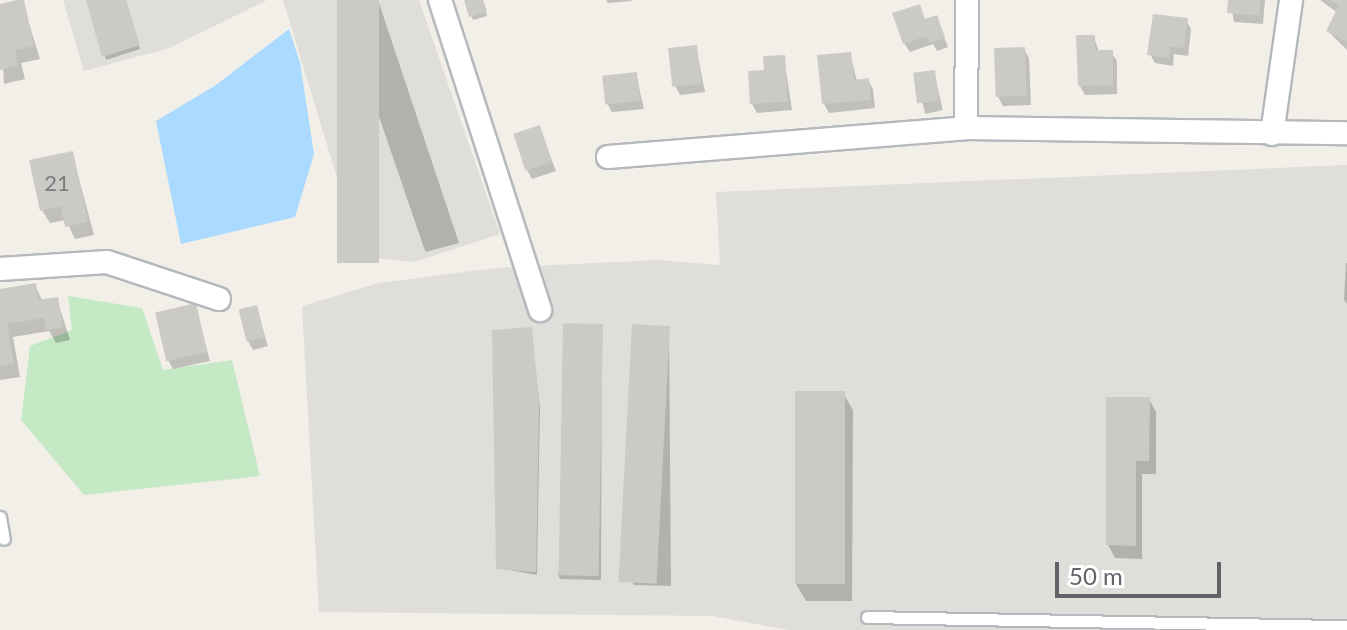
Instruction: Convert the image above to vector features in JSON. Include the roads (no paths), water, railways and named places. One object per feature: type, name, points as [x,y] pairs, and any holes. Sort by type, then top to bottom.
[{"type":"street","points":[[440,0],[540,310]]},
{"type":"street","points":[[966,128],[967,0]]},
{"type":"street","points":[[1272,134],[1291,0]]},
{"type":"street","points":[[608,157],[966,128],[1347,133]]},
{"type":"street","points":[[0,267],[107,262],[219,299]]},
{"type":"lane","points":[[0,517],[4,539]]},
{"type":"lane","points":[[867,617],[955,624],[1347,626]]},
{"type":"water","points":[[289,29],[300,63],[314,154],[295,217],[181,244],[156,121],[216,85]]}]
